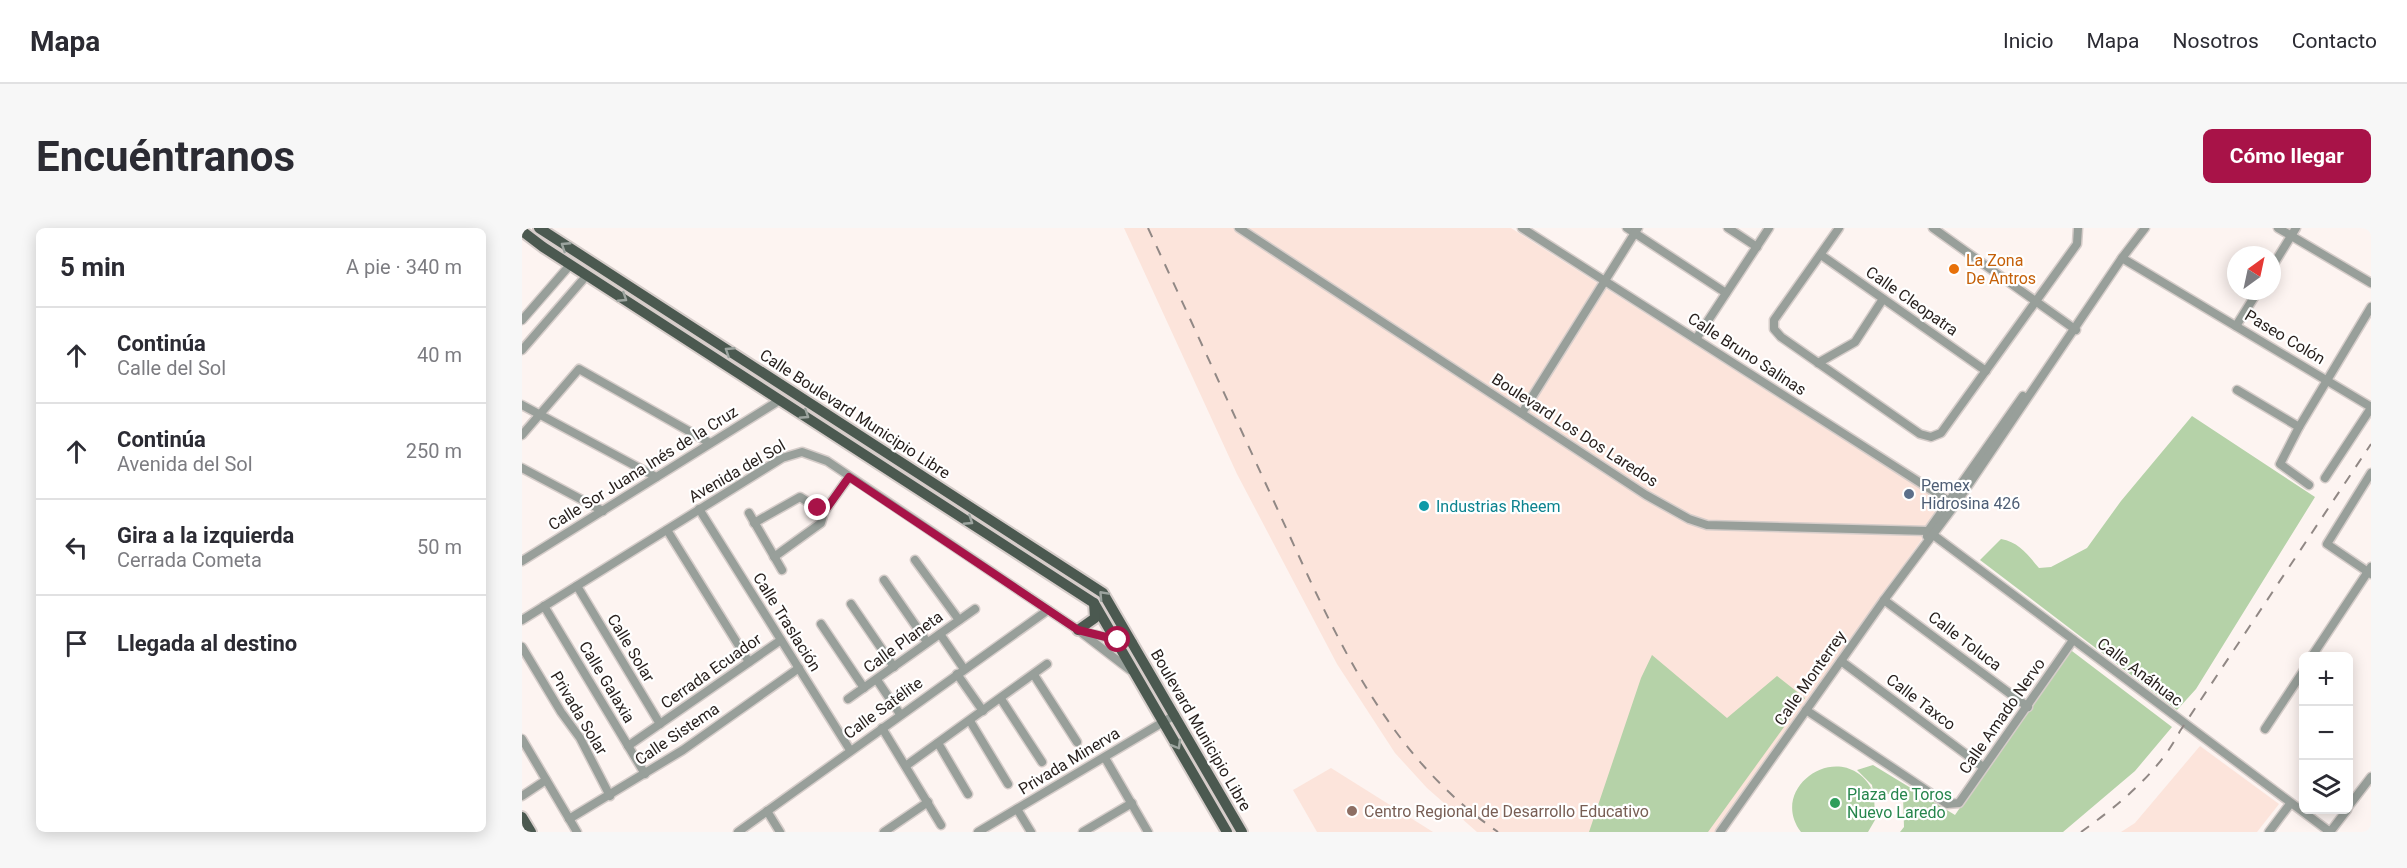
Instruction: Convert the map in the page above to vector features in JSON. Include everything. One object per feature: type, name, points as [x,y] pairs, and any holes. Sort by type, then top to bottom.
[{"type":"main road","name":"Calle Boulevard Municipio Libre","points":[[540,228],[1092,584],[1113,607],[1134,644]]},
{"type":"main road","name":"Calle Boulevard Municipio Libre","points":[[522,231],[570,265],[1094,603],[1117,639]]},
{"type":"main road","points":[[1078,630],[1095,618],[1094,603]]},
{"type":"main road","name":"Boulevard Municipio Libre","points":[[1117,639],[1225,831]]},
{"type":"main road","name":"Boulevard Municipio Libre","points":[[1134,644],[1240,828]]},
{"type":"main road","points":[[522,817],[531,832]]},
{"type":"street","name":"Boulevard Los Dos Laredos","points":[[1239,228],[1660,504],[1698,523],[1931,532]]},
{"type":"street","name":"Calle Bruno Salinas","points":[[1522,228],[1952,503]]},
{"type":"street","points":[[1728,228],[1756,247]]},
{"type":"street","points":[[1696,339],[1769,228]]},
{"type":"street","points":[[1839,228],[1774,320],[1774,329],[1781,337],[1920,434],[1931,437],[1941,433],[2037,301],[2077,244],[2079,229]]},
{"type":"street","points":[[1933,228],[2075,326]]},
{"type":"street","points":[[2143,230],[2150,228]]},
{"type":"street","points":[[2278,228],[2294,232],[2371,283]]},
{"type":"street","points":[[1522,414],[1605,281],[1633,230],[1726,293]]},
{"type":"street","name":"Calle Monterrey","points":[[1720,832],[1926,542],[2143,230]]},
{"type":"street","points":[[2281,253],[2294,232]]},
{"type":"street","name":"Calle Cleopatra","points":[[1821,255],[1986,371]]},
{"type":"street","name":"Paseo Colón","points":[[2122,258],[2371,407]]},
{"type":"street","points":[[522,320],[570,265]]},
{"type":"street","points":[[522,350],[587,275]]},
{"type":"street","points":[[1818,363],[1855,342],[1883,299]]},
{"type":"street","points":[[2236,326],[2252,300]]},
{"type":"street","points":[[2309,484],[2280,464],[2299,427],[2371,307]]},
{"type":"street","points":[[522,435],[579,369],[710,443]]},
{"type":"street","points":[[2237,390],[2299,427]]},
{"type":"street","name":"Calle Sor Juana Inés de la Cruz","points":[[522,561],[780,400]]},
{"type":"street","points":[[522,405],[656,477]]},
{"type":"street","points":[[2325,478],[2371,407]]},
{"type":"street","name":"Avenida del Sol","points":[[522,620],[782,458],[802,452],[818,456],[1078,630],[1119,660],[1140,681]]},
{"type":"street","points":[[522,468],[603,511]]},
{"type":"street","points":[[2315,652],[2370,570],[2327,544],[2371,473]]},
{"type":"street","points":[[774,557],[822,523],[824,512],[849,477]]},
{"type":"street","points":[[754,523],[800,496],[824,512]]},
{"type":"street","name":"Calle Traslación","points":[[699,509],[850,750]]},
{"type":"street","points":[[749,513],[782,570]]},
{"type":"street","points":[[667,530],[749,662]]},
{"type":"street","name":"Calle Anáhuac","points":[[1931,532],[2330,832]]},
{"type":"street","points":[[915,560],[959,620]]},
{"type":"street","points":[[884,580],[927,642]]},
{"type":"street","name":"Calle Solar","points":[[577,586],[660,724]]},
{"type":"street","name":"Calle Toluca","points":[[1884,600],[2028,707]]},
{"type":"street","points":[[851,604],[894,667]]},
{"type":"street","name":"Calle Galaxia","points":[[544,606],[645,774]]},
{"type":"street","name":"Calle Planeta","points":[[849,699],[975,609]]},
{"type":"street","name":"Calle Satélite","points":[[738,832],[1048,610]]},
{"type":"street","points":[[821,624],[864,688]]},
{"type":"street","points":[[1078,630],[1134,644]]},
{"type":"street","points":[[940,634],[983,711]]},
{"type":"street","name":"Cerrada Ecuador","points":[[628,746],[781,640]]},
{"type":"street","name":"Calle Amado Nervo","points":[[1806,710],[1953,806],[1959,803],[2073,640]]},
{"type":"street","name":"Privada Solar","points":[[522,647],[561,712],[580,738],[610,796]]},
{"type":"street","name":"Calle Taxco","points":[[1841,661],[1983,767]]},
{"type":"street","points":[[907,765],[1047,664]]},
{"type":"street","name":"Calle Sistema","points":[[569,819],[645,774],[799,668]]},
{"type":"street","points":[[1034,675],[1077,742]]},
{"type":"street","points":[[2265,729],[2299,678]]},
{"type":"street","points":[[877,680],[900,714]]},
{"type":"street","points":[[1001,699],[1042,762]]},
{"type":"street","name":"Privada Minerva","points":[[978,832],[1175,715]]},
{"type":"street","points":[[970,721],[1008,784]]},
{"type":"street","points":[[882,728],[907,765],[941,825]]},
{"type":"street","points":[[522,739],[577,832]]},
{"type":"street","points":[[939,743],[969,794]]},
{"type":"street","points":[[1105,758],[1148,832]]},
{"type":"street","points":[[2353,801],[2371,777]]},
{"type":"street","points":[[522,796],[546,780]]},
{"type":"street","points":[[884,832],[928,802]]},
{"type":"street","points":[[1083,832],[1132,803]]},
{"type":"street","points":[[2269,832],[2290,804]]},
{"type":"street","points":[[1017,809],[1030,832]]},
{"type":"street","points":[[767,811],[780,832]]},
{"type":"street","points":[[2330,832],[2344,814]]},
{"type":"street","points":[[1225,831],[1240,828]]},
{"type":"shaded area","points":[[1124,228],[1511,228],[1946,505],[1716,832],[1477,832],[1427,788],[1395,753],[1337,664],[1237,474]]},
{"type":"shaded area","points":[[2200,746],[2279,804],[2257,832],[2121,832],[2135,823]]},
{"type":"shaded area","name":"Centro Regional de Desarrollo Educativo","points":[[1331,768],[1433,832],[1317,832],[1293,790]]},
{"type":"green space","points":[[2192,416],[2315,497],[2196,689],[2177,710],[1980,560],[2001,539],[2018,546],[2039,568],[2051,567],[2087,548],[2121,501]]},
{"type":"green space","points":[[2068,648],[2172,727],[2135,771],[2063,832],[1900,832],[1904,827],[1903,796],[1874,792],[1875,820],[1868,832],[1801,832],[1793,815],[1793,798],[1801,784],[1813,773],[1828,767],[1845,767],[1860,775],[1873,791],[1872,785],[1857,770],[1873,765],[1955,815]]},
{"type":"green space","points":[[1652,655],[1727,718],[1777,676],[1805,698],[1708,832],[1589,832],[1641,678]]},
{"type":"railway","points":[[1148,228],[1314,588],[1361,679],[1389,722],[1420,762],[1456,799],[1498,832]]},
{"type":"railway","points":[[2081,832],[2137,787],[2161,760],[2371,444]]},
{"type":"place","name":"La Zona De Antros","points":[[1954,269]]},
{"type":"place","name":"Pemex Hidrosina 426","points":[[1909,494]]},
{"type":"place","name":"Industrias Rheem","points":[[1424,506]]},
{"type":"place","name":"Plaza de Toros Nuevo Laredo","points":[[1835,803]]},
{"type":"place","name":"Centro Regional de Desarrollo Educativo","points":[[1352,811]]},
{"type":"route","points":[[818,508],[824,512],[849,477],[1078,630],[1118,640]]}]
